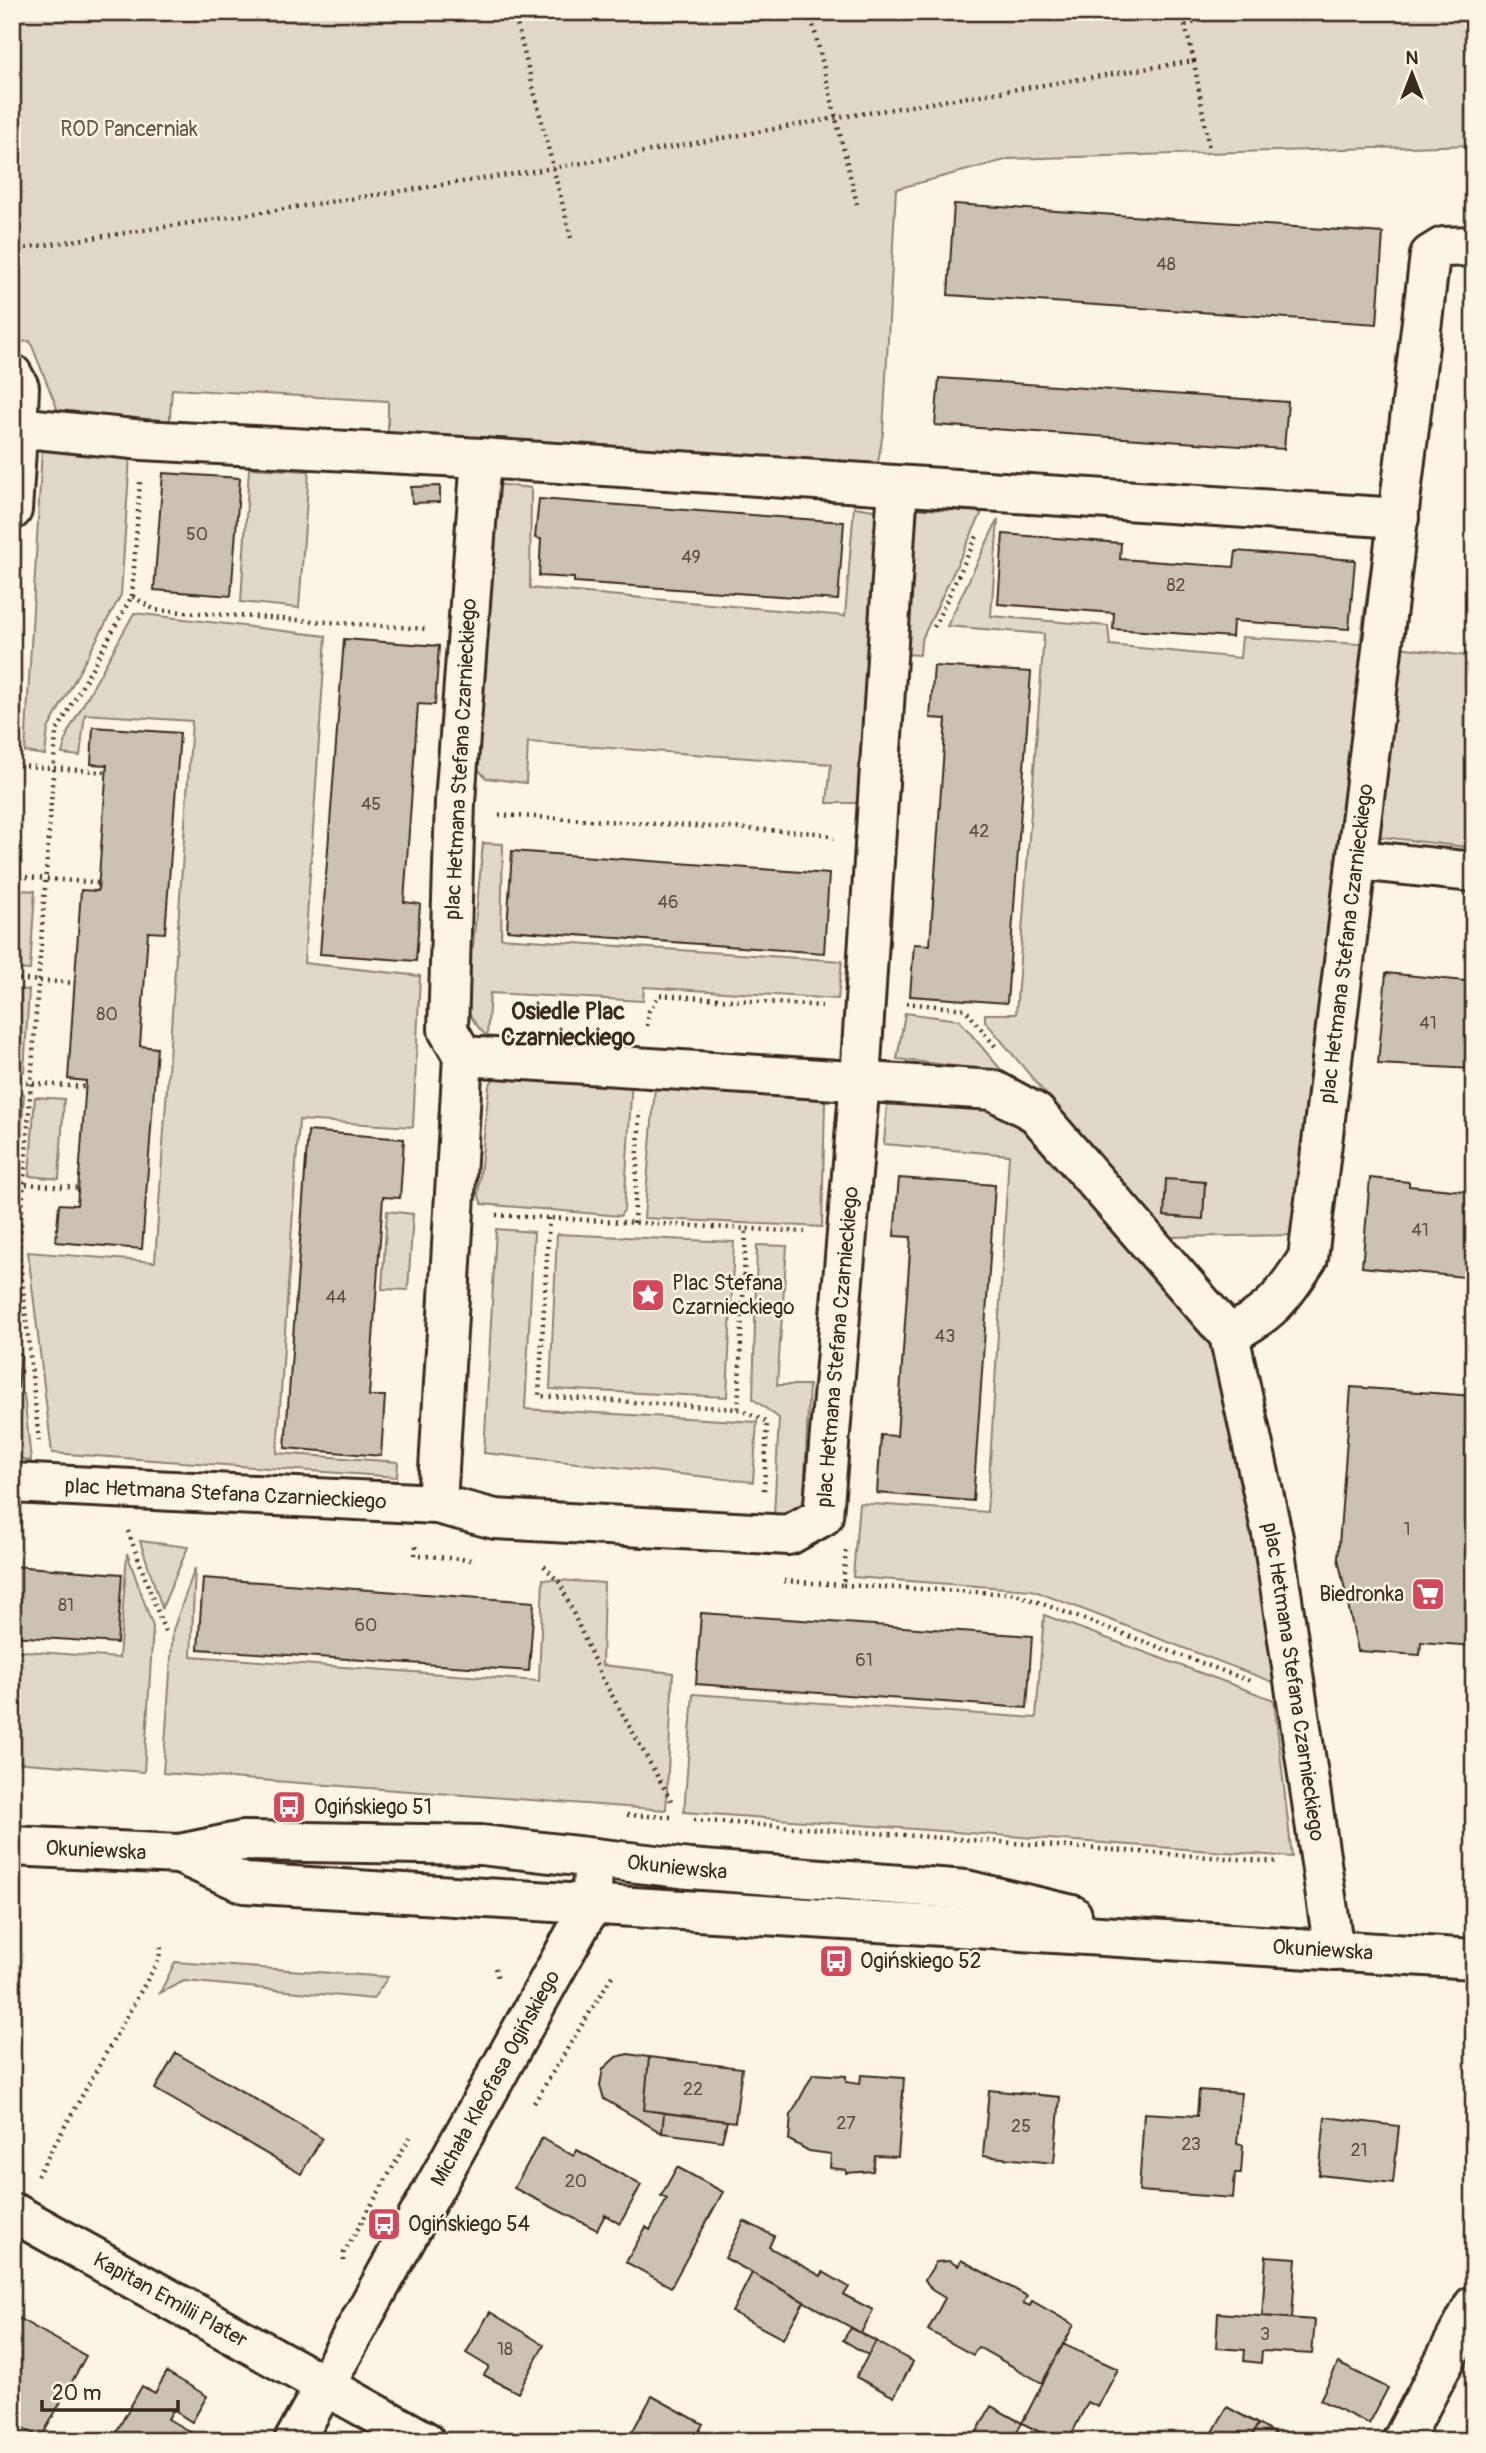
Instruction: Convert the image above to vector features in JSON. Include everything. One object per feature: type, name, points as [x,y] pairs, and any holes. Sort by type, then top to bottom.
[{"type":"street","name":"plac Hetmana Stefana Czarnieckiego","points":[[1229,1335],[1264,1316],[1285,1294],[1308,1258],[1430,255],[1443,247],[1474,246]]},
{"type":"street","points":[[12,374],[19,387],[12,510]]},
{"type":"street","points":[[17,434],[36,429],[143,440],[481,458],[1399,518]]},
{"type":"street","name":"plac Hetmana Stefana Czarnieckiego","points":[[419,1503],[454,1211],[463,1055],[448,1030],[450,936],[455,802],[481,458]]},
{"type":"street","name":"plac Hetmana Stefana Czarnieckiego","points":[[27,1484],[419,1503],[495,1519],[789,1535],[823,1517],[860,1080],[898,486]]},
{"type":"street","points":[[1357,860],[1474,872]]},
{"type":"street","name":"plac Hetmana Stefana Czarnieckiego","points":[[463,1055],[993,1090],[1036,1113],[1229,1335],[1273,1538],[1334,1951]]},
{"type":"street","name":"Okuniewska","points":[[12,1846],[179,1854],[242,1841],[481,1845],[594,1858],[967,1890],[1172,1938]]},
{"type":"street","name":"Okuniewska","points":[[179,1854],[244,1882],[1474,1959]]},
{"type":"street","name":"Michała Kleofasa Ogińskiego","points":[[294,2441],[591,1905],[594,1858]]},
{"type":"street","name":"Kapitan Emilii Plater","points":[[14,2217],[425,2441]]},
{"type":"street","points":[[1402,2441],[1474,2305]]},
{"type":"path","points":[[514,12],[571,238]]},
{"type":"path","points":[[810,12],[857,204]]},
{"type":"path","points":[[1181,12],[1194,61],[1209,149]]},
{"type":"path","points":[[1185,25],[1232,12]]},
{"type":"path","points":[[12,250],[554,168],[836,118],[1194,61]]},
{"type":"path","points":[[27,1484],[19,1251],[56,733],[132,596],[143,440]]},
{"type":"path","points":[[132,596],[155,610],[439,630]]},
{"type":"path","points":[[12,765],[107,772]]},
{"type":"path","points":[[491,821],[501,813],[819,833],[842,841]]},
{"type":"path","points":[[12,876],[99,883]]},
{"type":"path","points":[[12,979],[75,983]]},
{"type":"path","points":[[634,1223],[649,1011],[659,995],[834,1007]]},
{"type":"path","points":[[898,1002],[965,1009],[998,1049]]},
{"type":"path","points":[[12,1082],[85,1087]]},
{"type":"path","points":[[12,1183],[78,1188]]},
{"type":"path","points":[[454,1211],[847,1234]]},
{"type":"path","points":[[549,1218],[539,1396],[738,1409],[746,1229]]},
{"type":"path","points":[[419,1503],[415,1555],[480,1561]]},
{"type":"path","points":[[495,1519],[560,1583],[600,1674],[673,1804]]},
{"type":"path","points":[[139,1529],[127,1527],[165,1632]]},
{"type":"path","points":[[844,1585],[846,1544]]},
{"type":"path","points":[[532,1566],[545,1567]]},
{"type":"path","points":[[775,1580],[1016,1594],[1299,1700]]},
{"type":"path","points":[[694,1820],[1323,1865]]},
{"type":"path","points":[[14,2217],[159,1959],[161,1947]]},
{"type":"green space","name":"ROD Pancerniak","points":[[12,12],[1474,12],[1474,145],[1009,159],[896,189],[883,433],[876,475],[388,443],[388,401],[172,389],[169,430],[59,413],[30,341],[12,343]]},
{"type":"green space","points":[[42,449],[130,456],[121,595],[48,729],[45,755],[25,752]]},
{"type":"green space","points":[[249,468],[309,471],[299,608],[241,602]]},
{"type":"green space","points":[[496,484],[531,488],[530,588],[845,616],[854,507],[887,512],[869,792],[858,803],[827,803],[831,764],[528,742],[526,783],[486,778],[476,767]]},
{"type":"green space","points":[[909,508],[982,512],[921,641],[920,655],[903,654]]},
{"type":"green space","points":[[998,519],[991,616],[1108,626],[1110,645],[1240,658],[1242,637],[1360,644],[1373,551],[1390,553],[1304,1235],[1164,1237],[985,1021],[985,1014],[1016,1014],[1044,634],[947,626]]},
{"type":"green space","points":[[134,613],[326,636],[304,963],[420,976],[413,1127],[299,1120],[277,1453],[398,1462],[397,1477],[52,1453],[28,1252],[155,1262],[192,721],[85,714],[80,756],[62,754],[68,732]]},
{"type":"green space","points":[[1399,647],[1474,657],[1474,848],[1374,836]]},
{"type":"green space","points":[[483,843],[503,844],[501,938],[842,961],[838,999],[644,987],[643,1001],[490,993],[487,1037],[470,1015],[462,985],[465,946],[473,947]]},
{"type":"green space","points":[[12,889],[35,891],[30,970],[12,969]]},
{"type":"green space","points":[[12,989],[29,990],[24,1072],[12,1071]]},
{"type":"green space","points":[[905,1013],[959,1020],[1003,1072],[897,1059]]},
{"type":"green space","points":[[498,1071],[632,1079],[624,1210],[620,1216],[482,1204],[478,1195],[489,1086]]},
{"type":"green space","points":[[655,1087],[815,1093],[825,1102],[822,1227],[644,1218]]},
{"type":"green space","points":[[12,1093],[24,1094],[19,1175],[12,1175]]},
{"type":"green space","points":[[888,1093],[984,1100],[1029,1125],[1222,1340],[1291,1689],[1032,1590],[853,1577],[859,1503],[987,1512],[1009,1155],[884,1144]]},
{"type":"green space","points":[[35,1097],[64,1099],[59,1179],[29,1176]]},
{"type":"green space","points":[[12,1192],[17,1192],[14,1255],[20,1339],[12,1338]]},
{"type":"green space","points":[[387,1211],[413,1214],[408,1290],[382,1289]]},
{"type":"green space","points":[[496,1229],[534,1232],[525,1409],[757,1422],[753,1482],[484,1453]]},
{"type":"green space","points":[[557,1234],[734,1242],[727,1397],[550,1389]]},
{"type":"green space","points":[[757,1245],[787,1246],[777,1385],[809,1385],[804,1500],[797,1511],[774,1515],[779,1418],[753,1399]]},
{"type":"green space","points":[[12,1393],[24,1394],[31,1461],[12,1458]]},
{"type":"green space","points":[[140,1541],[188,1547],[162,1608]]},
{"type":"green space","points":[[127,1553],[153,1627],[144,1772],[12,1762],[12,1650],[119,1658]]},
{"type":"green space","points":[[195,1568],[191,1656],[539,1681],[543,1579],[604,1583],[602,1665],[673,1673],[666,1810],[163,1773],[173,1630]]},
{"type":"green space","points":[[1044,1615],[1274,1700],[1292,1857],[684,1812],[693,1694],[1036,1718]]},
{"type":"green space","points":[[175,1962],[388,1977],[373,1999],[184,1981],[160,1993]]},
{"type":"building","points":[[954,204],[1383,233],[1377,324],[948,295]]},
{"type":"building","points":[[939,378],[1288,402],[1284,449],[935,425]]},
{"type":"building","points":[[163,473],[240,478],[231,596],[154,590]]},
{"type":"building","points":[[440,486],[440,502],[412,503],[411,487]]},
{"type":"building","points":[[539,499],[844,522],[838,600],[574,582],[574,578],[539,576],[541,539],[535,538]]},
{"type":"building","points":[[1003,534],[1121,543],[1120,559],[1234,567],[1236,551],[1355,560],[1349,629],[1233,621],[1232,637],[1113,629],[1114,613],[998,604]]},
{"type":"building","points":[[344,639],[439,646],[435,705],[418,704],[404,902],[420,904],[416,961],[320,954]]},
{"type":"building","points":[[934,666],[1031,672],[1007,1003],[910,996],[914,944],[930,945],[946,719],[930,718]]},
{"type":"building","points":[[93,727],[180,733],[165,933],[148,932],[140,1046],[157,1048],[142,1249],[56,1242],[59,1204],[77,1205],[86,1081],[68,1079],[81,890],[98,891],[107,765],[91,764]]},
{"type":"building","points":[[512,851],[829,874],[824,953],[507,930]]},
{"type":"building","points":[[1386,973],[1474,982],[1474,1069],[1378,1064]]},
{"type":"building","points":[[308,1131],[404,1139],[400,1198],[383,1197],[369,1396],[385,1396],[381,1456],[285,1448]]},
{"type":"building","points":[[899,1178],[995,1185],[973,1501],[877,1493],[881,1435],[897,1436],[911,1237],[894,1236]]},
{"type":"building","points":[[1370,1178],[1409,1182],[1409,1186],[1474,1192],[1474,1278],[1362,1267]]},
{"type":"building","points":[[1166,1179],[1205,1182],[1203,1219],[1164,1216]]},
{"type":"building","points":[[12,1353],[21,1354],[18,1388],[12,1388]]},
{"type":"building","points":[[1351,1387],[1474,1396],[1474,1646],[1421,1642],[1420,1655],[1358,1651],[1338,1558]]},
{"type":"building","points":[[12,1566],[122,1574],[117,1643],[12,1636]]},
{"type":"building","points":[[203,1578],[534,1602],[529,1671],[198,1649]]},
{"type":"building","points":[[701,1613],[1032,1636],[1027,1708],[696,1684]]},
{"type":"building","points":[[176,2053],[322,2138],[301,2174],[155,2089]]},
{"type":"building","points":[[628,2054],[649,2057],[644,2110],[664,2113],[662,2133],[604,2099],[600,2085],[603,2069],[616,2057]]},
{"type":"building","points":[[649,2057],[742,2068],[735,2122],[644,2110]]},
{"type":"building","points":[[813,2074],[846,2076],[846,2082],[860,2084],[861,2075],[904,2078],[898,2157],[875,2156],[873,2171],[846,2173],[846,2170],[830,2168],[831,2154],[809,2151],[789,2140],[791,2115]]},
{"type":"building","points":[[989,2090],[1060,2097],[1054,2163],[983,2156]]},
{"type":"building","points":[[1199,2090],[1241,2093],[1237,2144],[1243,2145],[1241,2173],[1235,2173],[1233,2198],[1139,2191],[1144,2113],[1197,2116]]},
{"type":"building","points":[[664,2113],[727,2121],[722,2141],[662,2133]]},
{"type":"building","points":[[1325,2117],[1399,2126],[1393,2183],[1319,2175]]},
{"type":"building","points":[[542,2138],[574,2156],[577,2150],[641,2185],[620,2224],[605,2215],[597,2230],[514,2188]]},
{"type":"building","points":[[677,2167],[723,2192],[671,2287],[626,2262],[646,2227],[650,2230],[667,2199],[661,2196]]},
{"type":"building","points":[[744,2221],[774,2236],[769,2247],[821,2276],[823,2272],[849,2287],[844,2295],[873,2310],[861,2333],[725,2258]]},
{"type":"building","points":[[1266,2256],[1296,2258],[1292,2318],[1262,2316]]},
{"type":"building","points":[[961,2260],[1027,2296],[1023,2303],[1030,2306],[1032,2301],[1074,2325],[1042,2383],[978,2347],[973,2355],[928,2330],[945,2298],[932,2290],[925,2280],[936,2262],[949,2261],[958,2266]]},
{"type":"building","points":[[752,2273],[804,2302],[783,2339],[732,2312]]},
{"type":"building","points":[[490,2312],[544,2345],[518,2393],[484,2375],[489,2367],[466,2353]]},
{"type":"building","points":[[1218,2313],[1315,2320],[1312,2354],[1262,2351],[1261,2363],[1244,2361],[1245,2350],[1216,2348]]},
{"type":"building","points":[[18,2318],[86,2356],[41,2438],[12,2422],[12,2330]]},
{"type":"building","points":[[851,2328],[876,2341],[868,2355],[843,2340]]},
{"type":"building","points":[[876,2341],[913,2362],[894,2397],[856,2377]]},
{"type":"building","points":[[1063,2344],[1118,2369],[1098,2407],[1088,2402],[1068,2441],[1057,2441],[1022,2423]]},
{"type":"building","points":[[1338,2363],[1388,2388],[1369,2424],[1320,2400]]},
{"type":"building","points":[[167,2372],[207,2396],[192,2422],[173,2410],[168,2419],[194,2434],[190,2441],[111,2441],[142,2386],[155,2393]]},
{"type":"building","points":[[652,2396],[703,2424],[697,2435],[706,2441],[627,2441]]},
{"type":"building","points":[[991,2406],[1022,2423],[1012,2441],[972,2441]]},
{"type":"building","points":[[1227,2407],[1258,2424],[1249,2441],[1208,2441]]},
{"type":"building","points":[[1258,2424],[1287,2441],[1249,2441]]},
{"type":"place","name":"Plac Stefana Czarnieckiego","points":[[648,1295]]},
{"type":"place","name":"Biedronka","points":[[1428,1594]]},
{"type":"place","name":"Ogińskiego 51","points":[[289,1807]]},
{"type":"place","name":"Ogińskiego 52","points":[[836,1961]]},
{"type":"place","name":"Ogińskiego 54","points":[[384,2224]]},
{"type":"district","name":"Osiedle Plac Czarnieckiego","points":[[568,1024]]}]
